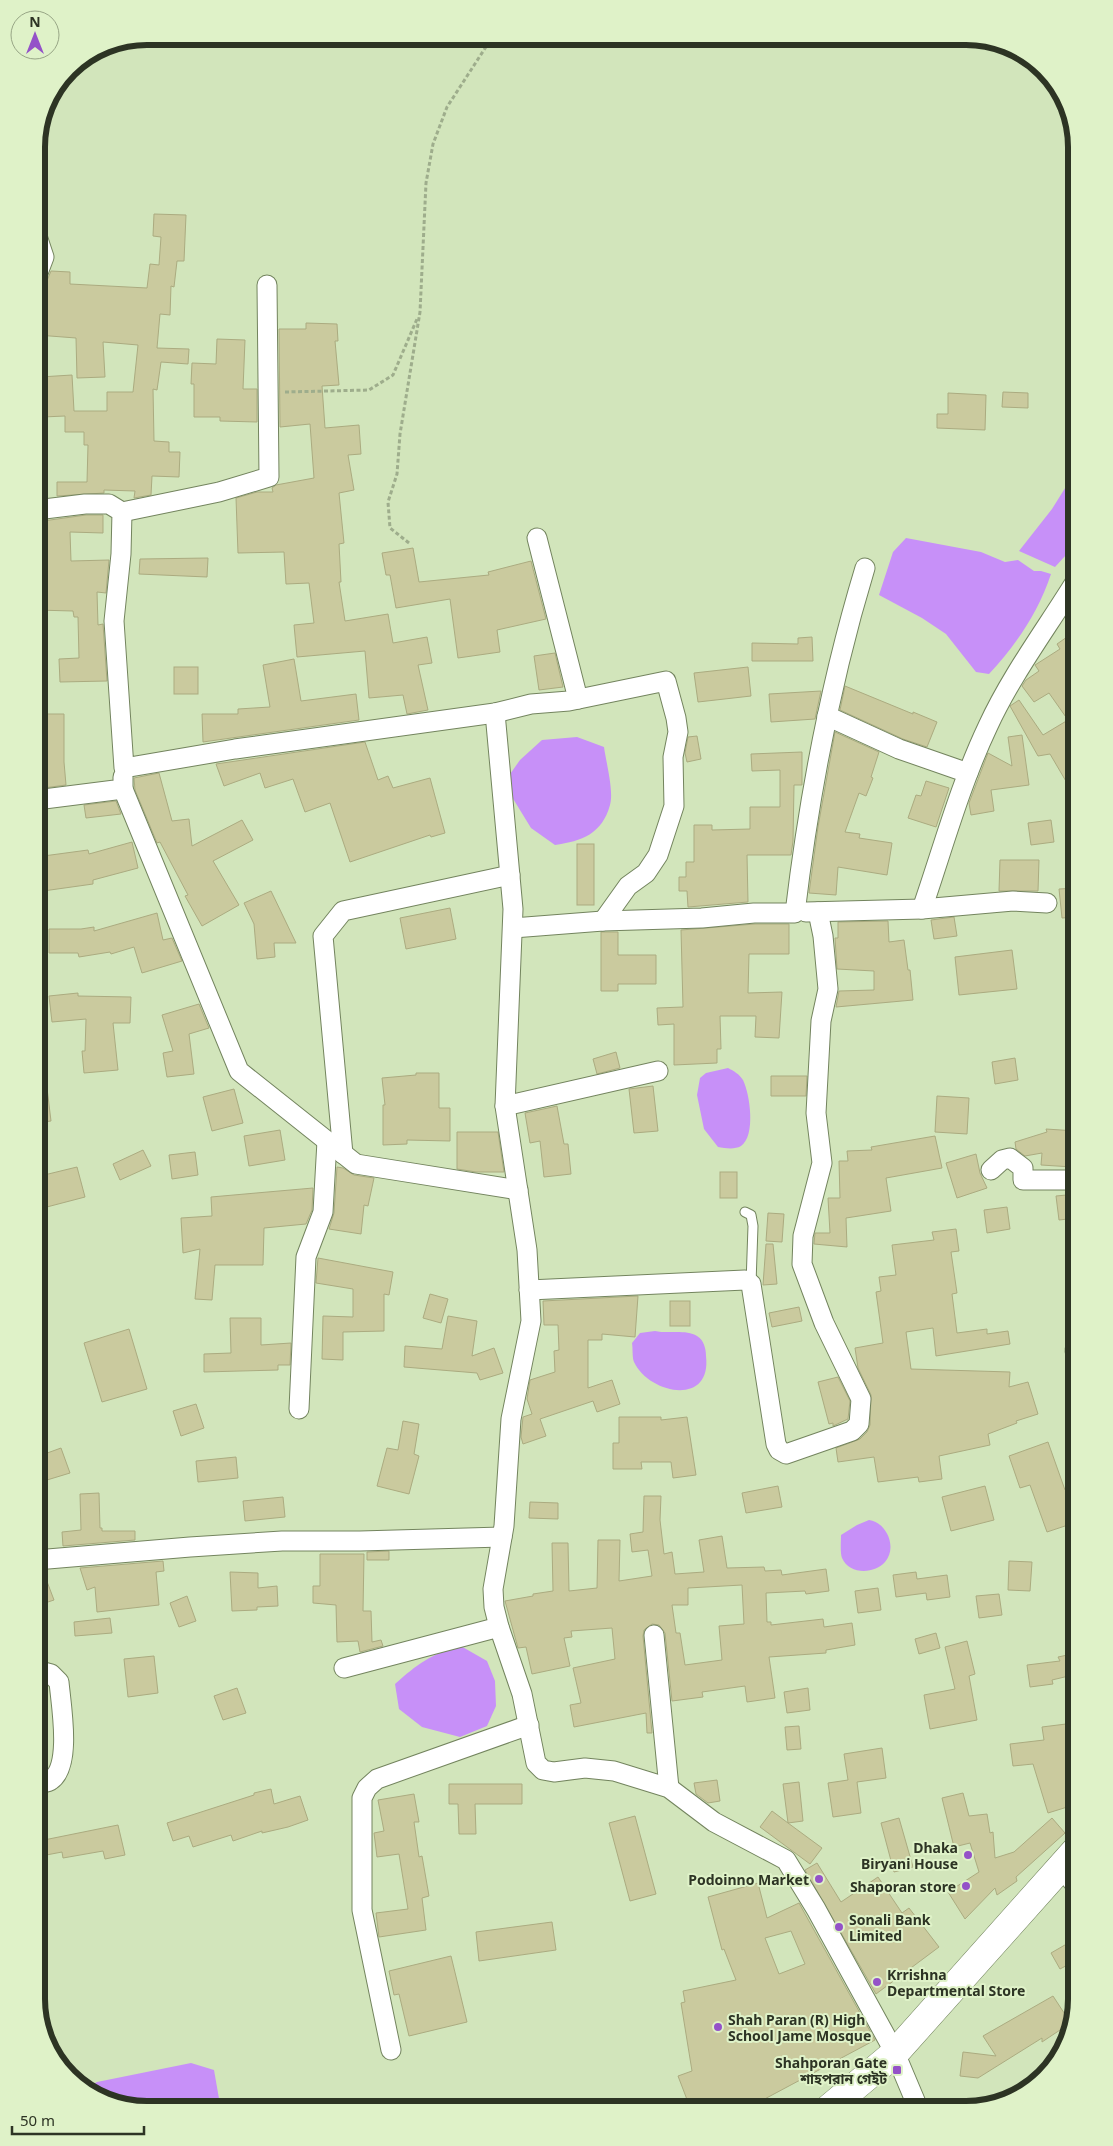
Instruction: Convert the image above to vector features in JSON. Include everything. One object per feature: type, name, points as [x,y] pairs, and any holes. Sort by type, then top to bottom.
[{"type":"highway","points":[[838,2101],[895,2052],[1068,1872]]},
{"type":"street","points":[[45,509],[84,504],[110,504],[122,512],[219,492],[269,477],[267,285]]},
{"type":"street","points":[[122,512],[121,554],[114,621],[124,768],[123,789],[239,1070],[356,1164],[518,1190]]},
{"type":"street","points":[[537,538],[578,699]]},
{"type":"street","points":[[795,913],[803,848],[827,716],[849,621],[865,568]]},
{"type":"street","points":[[922,909],[968,773],[989,724],[1020,668],[1068,593]]},
{"type":"street","points":[[124,768],[235,749],[495,713],[531,704],[578,699],[666,681],[676,718],[678,738],[673,757],[674,806],[670,822],[658,855],[646,873],[628,886],[603,921]]},
{"type":"street","points":[[495,713],[513,909],[505,1106],[527,1250],[531,1321],[511,1420],[502,1537],[493,1589],[494,1607],[522,1694],[536,1764],[543,1770],[554,1772],[585,1768],[614,1771],[669,1788],[714,1822],[786,1860],[816,1909],[895,2052],[913,2101]]},
{"type":"street","points":[[827,716],[898,748],[968,773]]},
{"type":"street","points":[[45,799],[123,789]]},
{"type":"street","points":[[343,1154],[322,936],[343,911],[510,875]]},
{"type":"street","points":[[512,928],[603,921],[702,918],[754,914],[922,909],[1013,901],[1047,903]]},
{"type":"street","points":[[529,1290],[739,1280],[751,1284],[776,1444],[779,1450],[786,1454],[852,1431],[859,1424],[861,1399],[824,1323],[802,1264],[803,1236],[822,1163],[816,1113],[821,1022],[828,989],[823,936],[818,912]]},
{"type":"street","points":[[505,1106],[658,1071]]},
{"type":"street","points":[[300,1409],[306,1257],[323,1212],[327,1141]]},
{"type":"street","points":[[991,1170],[1002,1160],[1010,1158],[1024,1168],[1024,1180],[1068,1180]]},
{"type":"street","points":[[45,1559],[190,1546],[282,1541],[502,1537]]},
{"type":"street","points":[[344,1668],[499,1627]]},
{"type":"street","points":[[654,1636],[669,1788]]},
{"type":"street","points":[[45,1673],[50,1674],[59,1682],[64,1756],[57,1774],[50,1781],[45,1782]]},
{"type":"street","points":[[391,2050],[362,1910],[362,1798],[367,1788],[377,1779],[529,1725]]},
{"type":"lane","points":[[745,1212],[751,1216],[753,1226],[751,1284]]},
{"type":"path","points":[[409,543],[390,528],[388,502],[397,474],[400,434],[420,312],[426,183],[433,144],[447,107],[487,45]]},
{"type":"path","points":[[269,393],[369,390],[393,375],[420,312]]},
{"type":"shaded area","points":[[1068,483],[1068,553],[1055,567],[1019,551],[1052,509]]},
{"type":"shaded area","points":[[906,538],[981,552],[1005,562],[1018,560],[1034,571],[1051,574],[1040,602],[1025,628],[989,674],[976,672],[946,634],[922,618],[879,595],[893,552]]},
{"type":"shaded area","points":[[577,737],[604,747],[610,784],[610,805],[602,823],[590,834],[574,841],[555,845],[531,828],[512,797],[508,777],[520,760],[542,740]]},
{"type":"shaded area","points":[[728,1068],[740,1076],[746,1086],[750,1114],[749,1133],[746,1141],[741,1146],[732,1148],[718,1147],[704,1129],[697,1095],[700,1078],[706,1073]]},
{"type":"shaded area","points":[[655,1331],[693,1334],[703,1342],[706,1356],[705,1372],[699,1383],[690,1389],[665,1388],[652,1382],[642,1373],[634,1362],[632,1343],[640,1333]]},
{"type":"shaded area","points":[[869,1520],[880,1525],[885,1530],[890,1543],[889,1556],[881,1566],[875,1569],[856,1570],[845,1564],[842,1558],[841,1535]]},
{"type":"shaded area","points":[[459,1645],[487,1661],[495,1681],[496,1706],[487,1726],[460,1737],[422,1727],[399,1709],[395,1684],[425,1661],[440,1652]]},
{"type":"shaded area","points":[[191,2063],[214,2070],[219,2101],[141,2101],[127,2099],[114,2096],[92,2085],[97,2082]]},
{"type":"building","points":[[154,214],[186,215],[184,261],[177,261],[174,287],[171,286],[170,315],[160,314],[157,348],[189,349],[188,364],[161,362],[157,390],[153,389],[154,441],[169,442],[169,452],[180,452],[179,477],[152,476],[151,495],[134,498],[135,491],[104,490],[104,493],[57,496],[57,482],[87,482],[88,445],[84,445],[84,432],[65,432],[65,416],[45,417],[45,377],[72,375],[74,411],[107,411],[107,392],[133,392],[138,345],[103,342],[105,377],[77,378],[76,338],[45,336],[46,283],[51,271],[70,272],[70,284],[147,288],[150,264],[159,265],[161,237],[153,236]]},
{"type":"building","points":[[306,323],[337,324],[338,341],[335,341],[339,385],[322,386],[325,428],[359,425],[361,454],[348,455],[354,490],[339,493],[344,543],[339,544],[341,582],[339,582],[345,621],[388,614],[393,643],[427,637],[432,663],[418,665],[428,710],[407,714],[403,695],[369,698],[365,651],[297,657],[294,625],[314,623],[309,583],[286,584],[284,552],[238,553],[236,498],[257,492],[273,492],[272,488],[276,485],[314,478],[310,424],[280,427],[279,329],[306,329]]},
{"type":"building","points":[[217,339],[245,340],[243,389],[257,389],[257,422],[220,421],[220,417],[194,417],[194,384],[191,384],[192,363],[216,364]]},
{"type":"building","points":[[1003,392],[1028,393],[1028,408],[1002,407]]},
{"type":"building","points":[[948,393],[986,395],[985,430],[937,428],[937,414],[948,414]]},
{"type":"building","points":[[86,515],[103,515],[103,533],[70,532],[71,561],[109,560],[106,593],[97,592],[98,625],[103,624],[107,681],[60,682],[59,659],[79,658],[78,617],[74,617],[73,611],[45,610],[45,521]]},
{"type":"building","points":[[413,548],[419,582],[489,575],[488,572],[531,561],[546,619],[497,630],[500,652],[458,658],[450,599],[396,608],[390,575],[386,575],[382,553]]},
{"type":"building","points":[[208,558],[207,577],[139,574],[140,559]]},
{"type":"building","points":[[1068,636],[1068,720],[1049,693],[1034,702],[1022,686],[1026,680],[1039,671],[1035,665],[1060,649],[1057,644]]},
{"type":"building","points":[[812,637],[813,661],[752,661],[752,643],[798,644],[798,638]]},
{"type":"building","points":[[555,653],[563,687],[539,690],[534,656]]},
{"type":"building","points":[[294,659],[301,701],[356,694],[359,720],[203,742],[202,714],[238,714],[238,709],[270,707],[263,665]]},
{"type":"building","points":[[174,667],[198,667],[198,694],[174,694]]},
{"type":"building","points":[[748,667],[751,696],[698,702],[694,673]]},
{"type":"building","points":[[845,686],[937,722],[927,747],[903,739],[840,710]]},
{"type":"building","points":[[821,691],[815,719],[771,722],[769,694]]},
{"type":"building","points":[[1019,700],[1043,735],[1068,720],[1068,785],[1050,754],[1038,756],[1010,706]]},
{"type":"building","points":[[45,714],[64,714],[66,785],[45,788]]},
{"type":"building","points":[[835,732],[879,752],[871,777],[873,778],[866,796],[859,793],[845,832],[860,834],[859,838],[892,843],[887,875],[838,867],[836,895],[809,893],[818,827]]},
{"type":"building","points":[[1022,735],[1029,785],[991,790],[994,811],[971,815],[969,803],[988,753],[1012,766],[1008,737]]},
{"type":"building","points":[[697,736],[701,759],[687,762],[685,753],[688,737]]},
{"type":"building","points":[[365,742],[378,780],[388,776],[393,788],[430,778],[445,833],[431,837],[430,835],[350,862],[330,803],[305,812],[293,779],[265,788],[260,773],[224,786],[216,764]]},
{"type":"building","points":[[802,752],[802,785],[794,785],[791,855],[747,855],[748,902],[688,907],[687,891],[679,891],[679,877],[686,877],[686,862],[694,862],[694,825],[712,825],[712,830],[750,829],[750,807],[780,807],[780,770],[752,771],[751,754]]},
{"type":"building","points":[[159,773],[172,821],[189,819],[192,846],[242,820],[253,840],[213,861],[239,905],[202,926],[185,896],[188,895],[160,842],[157,843],[135,790],[134,778]]},
{"type":"building","points":[[926,781],[949,788],[936,827],[908,818],[916,795],[921,796]]},
{"type":"building","points":[[116,801],[121,814],[86,818],[84,805]]},
{"type":"building","points":[[1051,820],[1054,842],[1031,845],[1028,823]]},
{"type":"building","points":[[132,842],[138,868],[93,880],[93,884],[45,891],[45,856],[88,850],[89,854]]},
{"type":"building","points":[[577,844],[594,844],[594,905],[577,905]]},
{"type":"building","points":[[1000,860],[1039,860],[1038,891],[999,891]]},
{"type":"building","points":[[1068,888],[1068,918],[1062,918],[1059,889]]},
{"type":"building","points":[[271,891],[296,943],[274,943],[275,957],[257,959],[254,924],[244,903]]},
{"type":"building","points":[[450,908],[456,939],[406,949],[400,918]]},
{"type":"building","points":[[157,913],[163,940],[172,938],[182,961],[142,973],[134,947],[111,954],[110,952],[79,957],[78,953],[49,953],[49,929],[94,927],[94,931]]},
{"type":"building","points":[[954,917],[957,936],[934,939],[931,920]]},
{"type":"building","points":[[888,921],[889,942],[904,940],[913,1000],[836,1007],[839,991],[874,990],[874,971],[837,969],[835,938],[838,938],[838,922]]},
{"type":"building","points":[[755,924],[789,924],[789,954],[749,954],[748,993],[782,992],[779,1038],[755,1037],[756,1016],[720,1016],[721,1049],[717,1049],[717,1063],[674,1065],[674,1024],[658,1025],[657,1008],[683,1007],[681,930]]},
{"type":"building","points":[[601,932],[618,932],[618,955],[656,955],[656,984],[618,984],[618,991],[601,991]]},
{"type":"building","points":[[1012,950],[1017,989],[959,995],[955,957]]},
{"type":"building","points":[[78,993],[78,996],[131,997],[130,1023],[113,1023],[118,1070],[84,1073],[82,1051],[85,1051],[86,1019],[52,1022],[49,996]]},
{"type":"building","points":[[199,1004],[209,1028],[189,1034],[194,1074],[167,1077],[163,1053],[173,1051],[162,1015]]},
{"type":"building","points":[[616,1052],[620,1068],[597,1074],[593,1059]]},
{"type":"building","points":[[1015,1058],[1018,1080],[995,1084],[992,1062]]},
{"type":"building","points":[[416,1073],[439,1073],[439,1108],[450,1108],[450,1141],[407,1140],[407,1144],[383,1145],[383,1105],[385,1105],[382,1078],[416,1075]]},
{"type":"building","points":[[771,1076],[807,1076],[806,1096],[771,1096]]},
{"type":"building","points":[[45,1080],[51,1121],[45,1122]]},
{"type":"building","points":[[653,1086],[658,1131],[634,1133],[629,1089]]},
{"type":"building","points":[[234,1089],[243,1123],[212,1131],[203,1097]]},
{"type":"building","points":[[937,1096],[969,1098],[967,1134],[935,1132]]},
{"type":"building","points":[[557,1106],[564,1144],[568,1144],[571,1174],[544,1177],[540,1141],[530,1143],[525,1113]]},
{"type":"building","points":[[1046,1129],[1068,1130],[1068,1167],[1041,1165],[1042,1153],[1025,1156],[1016,1149],[1015,1142],[1047,1132]]},
{"type":"building","points":[[280,1130],[285,1160],[249,1166],[244,1136]]},
{"type":"building","points":[[457,1132],[498,1132],[504,1172],[476,1172],[457,1169]]},
{"type":"building","points":[[935,1136],[942,1168],[886,1178],[891,1211],[846,1218],[847,1247],[814,1244],[815,1233],[830,1233],[828,1198],[840,1198],[839,1161],[848,1161],[847,1151],[872,1150],[871,1147]]},
{"type":"building","points":[[143,1150],[151,1166],[120,1180],[113,1164]]},
{"type":"building","points":[[195,1152],[198,1175],[172,1179],[169,1155]]},
{"type":"building","points":[[976,1154],[980,1173],[987,1188],[957,1198],[946,1163]]},
{"type":"building","points":[[77,1167],[85,1197],[45,1207],[45,1175]]},
{"type":"building","points":[[337,1167],[343,1168],[354,1175],[374,1178],[368,1206],[364,1205],[361,1234],[329,1229],[334,1213]]},
{"type":"building","points":[[720,1172],[737,1172],[737,1198],[720,1198]]},
{"type":"building","points":[[313,1188],[312,1210],[306,1224],[264,1228],[263,1265],[215,1265],[212,1300],[195,1299],[200,1249],[183,1253],[181,1218],[212,1216],[211,1197]]},
{"type":"building","points":[[1068,1195],[1068,1219],[1059,1220],[1056,1196]]},
{"type":"building","points":[[1007,1207],[1010,1229],[987,1233],[984,1210]]},
{"type":"building","points":[[768,1213],[784,1214],[782,1242],[766,1241]]},
{"type":"building","points":[[956,1229],[959,1251],[951,1252],[957,1293],[952,1294],[957,1333],[987,1329],[987,1334],[1008,1331],[1010,1344],[936,1356],[933,1328],[906,1332],[911,1369],[1010,1372],[1009,1387],[1028,1382],[1038,1414],[1016,1421],[1017,1423],[988,1434],[990,1445],[939,1456],[942,1479],[919,1482],[918,1477],[878,1482],[874,1457],[838,1462],[836,1448],[860,1439],[867,1432],[870,1425],[871,1395],[858,1368],[855,1348],[883,1343],[876,1292],[881,1291],[879,1277],[896,1275],[892,1245],[934,1240],[932,1232]]},
{"type":"building","points":[[766,1244],[773,1244],[777,1284],[763,1285]]},
{"type":"building","points":[[318,1258],[393,1272],[389,1295],[384,1294],[384,1331],[343,1332],[343,1360],[322,1359],[323,1316],[353,1317],[353,1289],[316,1283]]},
{"type":"building","points":[[430,1294],[448,1299],[441,1323],[423,1318]]},
{"type":"building","points":[[638,1296],[635,1337],[602,1334],[602,1340],[588,1340],[588,1388],[612,1380],[620,1404],[597,1412],[593,1401],[540,1419],[546,1436],[523,1444],[521,1437],[523,1417],[532,1414],[527,1399],[530,1380],[555,1372],[554,1351],[559,1350],[558,1325],[544,1325],[543,1301]]},
{"type":"building","points":[[670,1301],[690,1301],[690,1326],[670,1326]]},
{"type":"building","points":[[799,1307],[802,1321],[772,1327],[769,1313]]},
{"type":"building","points":[[448,1316],[477,1321],[472,1356],[494,1348],[503,1373],[480,1380],[477,1373],[404,1367],[405,1346],[442,1349]]},
{"type":"building","points":[[230,1318],[261,1318],[261,1345],[291,1343],[290,1365],[278,1365],[278,1370],[204,1372],[204,1354],[231,1353]]},
{"type":"building","points":[[129,1329],[147,1389],[102,1402],[84,1343]]},
{"type":"building","points":[[838,1377],[850,1401],[848,1419],[833,1426],[833,1423],[829,1424],[818,1382]]},
{"type":"building","points":[[196,1404],[204,1428],[181,1436],[173,1411]]},
{"type":"building","points":[[619,1417],[661,1417],[661,1420],[687,1417],[696,1475],[673,1478],[671,1462],[641,1462],[642,1469],[613,1469],[613,1443],[619,1443]]},
{"type":"building","points":[[403,1421],[419,1424],[414,1454],[419,1456],[409,1494],[377,1486],[387,1448],[398,1450]]},
{"type":"building","points":[[1048,1442],[1065,1490],[1068,1489],[1068,1525],[1047,1532],[1030,1485],[1020,1488],[1009,1456]]},
{"type":"building","points":[[61,1448],[70,1473],[47,1480],[45,1474],[45,1454]]},
{"type":"building","points":[[236,1457],[238,1478],[198,1482],[196,1461]]},
{"type":"building","points":[[778,1486],[782,1507],[746,1513],[742,1493]]},
{"type":"building","points":[[985,1486],[994,1520],[951,1531],[942,1497]]},
{"type":"building","points":[[99,1493],[100,1528],[102,1528],[102,1531],[135,1531],[135,1540],[63,1546],[62,1532],[81,1530],[80,1494]]},
{"type":"building","points":[[644,1496],[661,1496],[660,1520],[664,1554],[672,1552],[675,1574],[704,1572],[699,1540],[722,1536],[727,1568],[764,1567],[765,1571],[781,1570],[782,1575],[826,1569],[829,1591],[806,1594],[805,1591],[766,1593],[767,1622],[771,1622],[771,1625],[823,1619],[824,1627],[852,1623],[855,1645],[826,1650],[826,1653],[769,1657],[775,1698],[747,1702],[745,1686],[702,1692],[703,1697],[672,1701],[665,1633],[659,1625],[652,1624],[644,1630],[643,1636],[652,1733],[647,1733],[646,1713],[574,1727],[570,1705],[581,1703],[573,1668],[615,1659],[612,1628],[571,1631],[572,1637],[564,1638],[570,1666],[532,1674],[526,1647],[518,1648],[505,1601],[553,1591],[552,1543],[568,1543],[569,1591],[597,1588],[598,1540],[620,1540],[619,1581],[652,1576],[648,1550],[632,1552],[630,1534],[643,1532]],"holes":[[[742,1585],[744,1624],[719,1626],[722,1660],[685,1665],[680,1633],[676,1633],[672,1605],[688,1605],[688,1588]]]},
{"type":"building","points":[[283,1497],[285,1517],[245,1521],[243,1501]]},
{"type":"building","points":[[530,1502],[558,1503],[558,1519],[529,1518]]},
{"type":"building","points":[[389,1551],[389,1560],[367,1560],[367,1552]]},
{"type":"building","points":[[320,1554],[364,1554],[363,1611],[371,1611],[372,1642],[381,1640],[383,1646],[360,1652],[358,1641],[337,1642],[336,1605],[313,1603],[313,1586],[320,1586]]},
{"type":"building","points":[[163,1561],[164,1571],[156,1572],[159,1605],[97,1612],[95,1587],[87,1590],[80,1568]]},
{"type":"building","points":[[1009,1561],[1032,1562],[1030,1591],[1008,1590]]},
{"type":"building","points":[[230,1572],[258,1573],[258,1588],[277,1586],[278,1606],[257,1607],[257,1610],[232,1611]]},
{"type":"building","points":[[916,1572],[917,1579],[947,1575],[950,1597],[927,1600],[926,1593],[896,1597],[893,1575]]},
{"type":"building","points":[[45,1576],[54,1600],[45,1603]]},
{"type":"building","points":[[878,1588],[881,1610],[858,1613],[855,1591]]},
{"type":"building","points":[[999,1594],[1002,1615],[979,1618],[976,1596]]},
{"type":"building","points":[[187,1596],[196,1621],[179,1627],[170,1603]]},
{"type":"building","points":[[110,1618],[112,1633],[75,1636],[74,1622]]},
{"type":"building","points":[[936,1633],[940,1648],[919,1654],[915,1639]]},
{"type":"building","points":[[967,1641],[975,1674],[969,1676],[977,1720],[930,1729],[924,1695],[955,1689],[945,1647]]},
{"type":"building","points":[[1068,1655],[1068,1676],[1052,1680],[1053,1684],[1030,1687],[1027,1665],[1060,1661],[1058,1657]]},
{"type":"building","points":[[154,1656],[158,1693],[128,1697],[124,1659]]},
{"type":"building","points":[[237,1688],[246,1713],[223,1720],[214,1696]]},
{"type":"building","points":[[808,1688],[810,1710],[787,1713],[784,1692]]},
{"type":"building","points":[[1066,1724],[1068,1739],[1068,1807],[1048,1813],[1033,1764],[1013,1766],[1010,1744],[1044,1740],[1042,1727]]},
{"type":"building","points":[[799,1726],[801,1749],[787,1750],[785,1727]]},
{"type":"building","points":[[882,1748],[886,1778],[857,1782],[861,1813],[833,1817],[828,1783],[848,1780],[844,1754]]},
{"type":"building","points":[[717,1780],[720,1801],[708,1803],[696,1794],[694,1783]]},
{"type":"building","points":[[799,1782],[803,1821],[788,1823],[783,1784]]},
{"type":"building","points":[[449,1784],[522,1784],[522,1804],[475,1804],[476,1834],[459,1834],[458,1804],[449,1804]]},
{"type":"building","points":[[271,1789],[274,1804],[300,1796],[308,1820],[288,1827],[262,1833],[262,1831],[233,1841],[231,1835],[193,1847],[189,1836],[173,1841],[167,1823]]},
{"type":"building","points":[[963,1793],[969,1816],[987,1814],[990,1833],[993,1832],[995,1858],[1014,1852],[1052,1818],[1065,1833],[1016,1877],[1017,1881],[997,1895],[995,1888],[965,1919],[948,1892],[979,1872],[970,1843],[954,1847],[942,1798]]},
{"type":"building","points":[[414,1794],[419,1822],[414,1822],[419,1857],[422,1856],[429,1896],[422,1898],[426,1930],[379,1937],[376,1913],[408,1909],[399,1854],[377,1857],[374,1833],[384,1831],[378,1800]]},
{"type":"building","points":[[772,1811],[822,1848],[810,1864],[760,1827]]},
{"type":"building","points":[[635,1816],[656,1894],[630,1901],[609,1823]]},
{"type":"building","points":[[899,1818],[913,1867],[894,1872],[881,1823]]},
{"type":"building","points":[[118,1825],[125,1855],[105,1859],[103,1851],[63,1858],[62,1852],[45,1855],[45,1840]]},
{"type":"building","points":[[817,1863],[841,1902],[878,1877],[902,1913],[909,1908],[939,1947],[876,1994],[805,1870]]},
{"type":"building","points":[[758,1883],[767,1918],[799,1903],[875,2040],[761,2101],[688,2101],[678,2076],[692,2071],[681,2003],[685,2002],[683,1991],[736,1980],[724,1949],[722,1950],[708,1897]],"holes":[[[791,1931],[805,1964],[779,1974],[765,1938]]]},
{"type":"building","points":[[552,1922],[556,1950],[479,1961],[476,1932]]},
{"type":"building","points":[[1068,1943],[1068,1965],[1060,1969],[1051,1953]]},
{"type":"building","points":[[451,1956],[467,2022],[409,2036],[399,1994],[394,1995],[389,1971]]},
{"type":"building","points":[[1053,1996],[1066,2016],[1064,2027],[1042,2042],[1042,2038],[978,2078],[960,2076],[963,2052],[996,2056],[983,2036]]},
{"type":"place","name":"Dhaka Biryani House","points":[[968,1855]]},
{"type":"place","name":"Podoinno Market","points":[[819,1879]]},
{"type":"place","name":"Shaporan store","points":[[966,1886]]},
{"type":"place","name":"Sonali Bank Limited","points":[[839,1927]]},
{"type":"place","name":"Krrishna Departmental Store","points":[[877,1982]]},
{"type":"place","name":"Shah Paran (R) High School Jame Mosque","points":[[718,2027]]},
{"type":"place","name":"Shahporan Gate শাহপরান গেইট","points":[[897,2070]]}]
